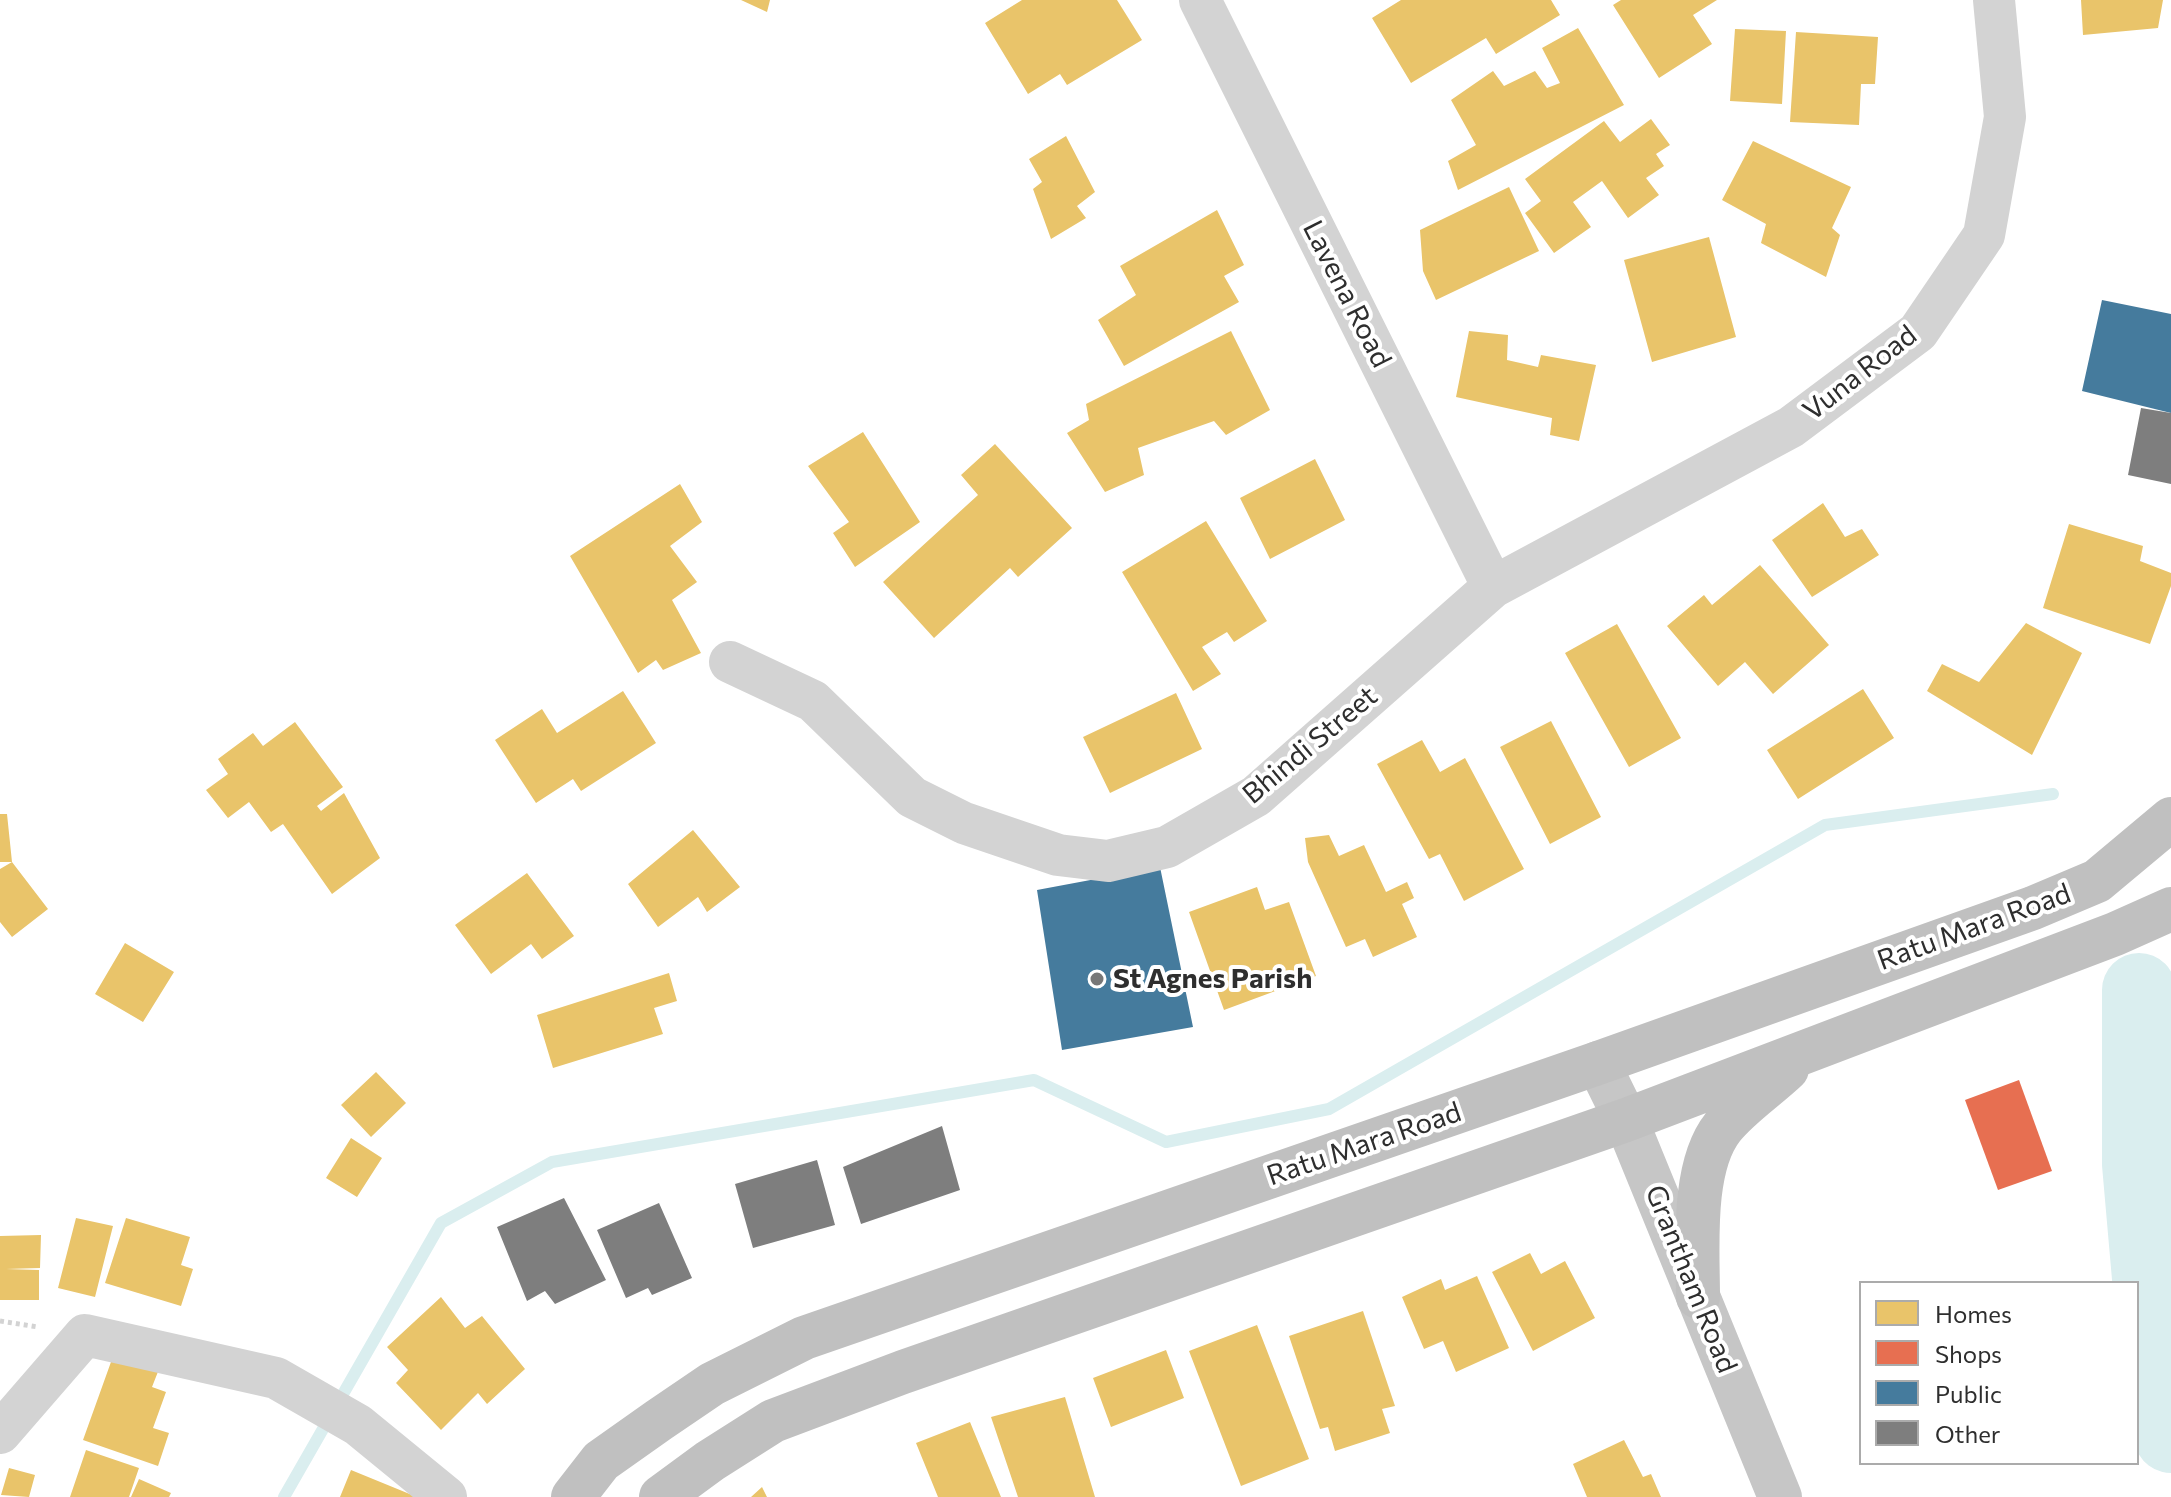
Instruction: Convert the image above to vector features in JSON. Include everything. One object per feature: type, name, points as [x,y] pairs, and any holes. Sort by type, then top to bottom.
[{"type":"highway","name":"Ratu Mara Road","points":[[573,1497],[601,1461],[659,1420],[712,1384],[804,1338],[1598,1063],[2033,908],[2097,881],[2171,819]]},
{"type":"highway","name":"Ratu Mara Road","points":[[661,1497],[773,1421],[903,1372],[1626,1120],[2115,934],[2171,909]]},
{"type":"highway","points":[[1698,1297],[1701,1186],[1709,1151],[1723,1128],[1807,1051]]},
{"type":"main road","name":"Grantham Road","points":[[1598,1063],[1626,1120],[1780,1497]]},
{"type":"street","name":"Lavena Road","points":[[1200,0],[1493,587]]},
{"type":"street","name":"Vuna Road","points":[[1493,587],[1791,427],[1918,332],[1984,235],[2005,117],[1994,0]]},
{"type":"street","name":"Bhindi Street","points":[[730,662],[813,701],[912,797],[964,823],[1058,855],[1108,861],[1167,847],[1256,796],[1493,587]]},
{"type":"street","points":[[0,1433],[85,1335],[276,1378],[358,1425],[446,1497]]},
{"type":"building: Homes","points":[[741,0],[770,0],[767,12]]},
{"type":"building: Homes","points":[[1022,0],[1117,0],[1142,40],[1067,85],[1060,74],[1028,94],[985,23]]},
{"type":"building: Homes","points":[[1401,0],[1551,0],[1560,15],[1496,54],[1486,38],[1411,83],[1372,18]]},
{"type":"building: Homes","points":[[1621,0],[1717,0],[1693,15],[1712,44],[1659,78],[1613,5]]},
{"type":"building: Homes","points":[[2081,0],[2163,0],[2158,28],[2083,35]]},
{"type":"building: Homes","points":[[1578,28],[1624,105],[1458,190],[1448,161],[1476,145],[1451,100],[1493,71],[1504,86],[1535,71],[1547,88],[1560,83],[1542,48]]},
{"type":"building: Homes","points":[[1735,29],[1786,31],[1782,104],[1730,101]]},
{"type":"building: Homes","points":[[1796,32],[1878,37],[1875,84],[1861,84],[1859,125],[1790,122]]},
{"type":"building: Homes","points":[[1651,119],[1670,145],[1656,154],[1664,166],[1646,178],[1659,195],[1628,218],[1602,181],[1573,202],[1591,227],[1554,253],[1525,213],[1541,201],[1525,179],[1604,121],[1620,142]]},
{"type":"building: Homes","points":[[1066,136],[1095,192],[1077,206],[1086,218],[1051,239],[1033,189],[1042,182],[1029,159]]},
{"type":"building: Homes","points":[[1753,141],[1851,187],[1832,228],[1840,235],[1826,277],[1761,243],[1766,224],[1722,200]]},
{"type":"building: Homes","points":[[1509,187],[1539,251],[1436,300],[1423,271],[1420,230]]},
{"type":"building: Homes","points":[[1217,210],[1244,265],[1224,276],[1239,302],[1124,366],[1098,320],[1136,295],[1120,266]]},
{"type":"building: Homes","points":[[1709,237],[1736,337],[1652,362],[1624,260]]},
{"type":"building: Homes","points":[[1231,331],[1270,410],[1226,435],[1214,421],[1138,448],[1144,475],[1105,492],[1067,433],[1089,420],[1086,404]]},
{"type":"building: Homes","points":[[1469,331],[1508,335],[1507,360],[1538,367],[1541,355],[1596,365],[1579,441],[1550,435],[1552,418],[1456,397]]},
{"type":"building: Homes","points":[[863,432],[920,522],[855,567],[833,533],[849,522],[808,466]]},
{"type":"building: Homes","points":[[995,444],[1072,528],[1018,577],[1010,568],[934,638],[883,582],[978,495],[961,475]]},
{"type":"building: Homes","points":[[1315,459],[1345,520],[1270,559],[1240,498]]},
{"type":"building: Homes","points":[[680,484],[702,522],[670,546],[697,582],[672,600],[701,653],[663,670],[656,660],[638,673],[570,556]]},
{"type":"building: Homes","points":[[1823,503],[1845,537],[1862,529],[1879,555],[1812,597],[1772,540]]},
{"type":"building: Homes","points":[[1206,521],[1267,621],[1234,642],[1227,632],[1202,647],[1221,674],[1193,691],[1122,572]]},
{"type":"building: Homes","points":[[2069,524],[2143,546],[2140,561],[2171,573],[2171,586],[2150,644],[2043,608]]},
{"type":"building: Homes","points":[[1760,565],[1829,645],[1773,694],[1745,662],[1718,686],[1667,626],[1704,595],[1712,605]]},
{"type":"building: Homes","points":[[2026,623],[2082,653],[2032,755],[1927,691],[1942,664],[1979,682]]},
{"type":"building: Homes","points":[[1617,624],[1681,738],[1629,767],[1565,653]]},
{"type":"building: Homes","points":[[1863,689],[1894,738],[1798,799],[1767,750]]},
{"type":"building: Homes","points":[[623,691],[656,743],[581,791],[573,779],[536,803],[495,740],[542,709],[557,733]]},
{"type":"building: Homes","points":[[1176,693],[1202,749],[1110,793],[1083,737]]},
{"type":"building: Homes","points":[[1551,721],[1601,817],[1550,844],[1500,747]]},
{"type":"building: Homes","points":[[295,722],[343,787],[317,806],[321,811],[344,793],[380,858],[332,894],[283,824],[271,832],[249,802],[228,818],[206,790],[228,774],[218,759],[253,733],[263,746]]},
{"type":"building: Homes","points":[[1422,740],[1440,772],[1465,758],[1524,869],[1464,901],[1440,854],[1429,859],[1377,764]]},
{"type":"building: Homes","points":[[0,814],[7,814],[12,862],[0,862]]},
{"type":"building: Homes","points":[[693,830],[740,887],[707,912],[698,897],[658,927],[628,884]]},
{"type":"building: Homes","points":[[1329,835],[1339,856],[1364,845],[1386,892],[1407,882],[1414,898],[1402,904],[1417,937],[1373,957],[1365,939],[1346,947],[1308,862],[1305,838]]},
{"type":"building: Homes","points":[[12,862],[48,909],[12,937],[0,922],[0,869]]},
{"type":"building: Homes","points":[[527,873],[574,936],[542,959],[531,944],[491,974],[455,925]]},
{"type":"building: Homes","points":[[1257,887],[1265,910],[1289,902],[1316,976],[1224,1010],[1189,912]]},
{"type":"building: Homes","points":[[125,943],[174,972],[143,1022],[95,994]]},
{"type":"building: Homes","points":[[669,973],[677,1001],[654,1008],[663,1034],[553,1068],[537,1015]]},
{"type":"building: Homes","points":[[376,1072],[406,1103],[371,1137],[341,1105]]},
{"type":"building: Homes","points":[[351,1138],[382,1158],[357,1197],[326,1178]]},
{"type":"building: Homes","points":[[76,1218],[113,1226],[95,1297],[58,1288]]},
{"type":"building: Homes","points":[[126,1218],[190,1237],[181,1265],[193,1269],[181,1306],[105,1283]]},
{"type":"building: Homes","points":[[41,1235],[40,1268],[6,1269],[39,1270],[39,1300],[0,1300],[0,1236]]},
{"type":"building: Homes","points":[[1530,1253],[1541,1274],[1565,1261],[1595,1318],[1533,1351],[1492,1272]]},
{"type":"building: Homes","points":[[1477,1276],[1509,1348],[1456,1372],[1443,1341],[1424,1349],[1402,1297],[1441,1279],[1445,1290]]},
{"type":"building: Homes","points":[[441,1297],[465,1328],[482,1316],[525,1369],[487,1404],[478,1393],[441,1430],[396,1383],[408,1370],[387,1347]]},
{"type":"building: Homes","points":[[1363,1311],[1395,1406],[1382,1409],[1390,1433],[1335,1451],[1328,1427],[1320,1429],[1289,1336]]},
{"type":"building: Homes","points":[[1257,1325],[1309,1459],[1241,1486],[1189,1351]]},
{"type":"building: Homes","points":[[116,1348],[161,1364],[152,1387],[166,1392],[153,1428],[169,1433],[158,1466],[83,1440]]},
{"type":"building: Homes","points":[[1166,1350],[1184,1398],[1111,1427],[1093,1378]]},
{"type":"building: Homes","points":[[1065,1397],[1095,1497],[1018,1497],[991,1417]]},
{"type":"building: Homes","points":[[970,1422],[1001,1497],[938,1497],[916,1443]]},
{"type":"building: Homes","points":[[1624,1440],[1643,1477],[1651,1474],[1661,1497],[1587,1497],[1573,1464]]},
{"type":"building: Homes","points":[[86,1450],[139,1468],[129,1497],[70,1497]]},
{"type":"building: Homes","points":[[9,1468],[35,1475],[29,1497],[1,1495]]},
{"type":"building: Homes","points":[[351,1470],[417,1497],[340,1497]]},
{"type":"building: Homes","points":[[139,1479],[171,1493],[169,1497],[131,1497]]},
{"type":"building: Homes","points":[[762,1487],[767,1497],[751,1497]]},
{"type":"building: Shops","points":[[2019,1080],[2052,1171],[1998,1190],[1965,1100]]},
{"type":"building: Public","points":[[2102,300],[2171,314],[2171,413],[2082,391]]},
{"type":"building: Public","points":[[1160,867],[1193,1027],[1062,1050],[1037,890]]},
{"type":"building: Other","points":[[2141,408],[2171,413],[2171,484],[2128,475]]},
{"type":"building: Other","points":[[942,1126],[960,1190],[861,1224],[843,1167]]},
{"type":"building: Other","points":[[817,1160],[835,1225],[753,1248],[735,1184]]},
{"type":"building: Other","points":[[564,1198],[606,1280],[555,1304],[545,1291],[527,1301],[497,1227]]},
{"type":"building: Other","points":[[659,1203],[692,1278],[652,1295],[648,1288],[626,1298],[597,1230]]},
{"type":"waterway","points":[[284,1497],[441,1223],[552,1162],[1034,1080],[1166,1142],[1329,1109],[1825,825],[2053,794]]},
{"type":"waterway","points":[[2139,990],[2139,1164],[2149,1278],[2171,1436]]},
{"type":"place","name":"St Agnes Parish","points":[[1097,979]]}]
